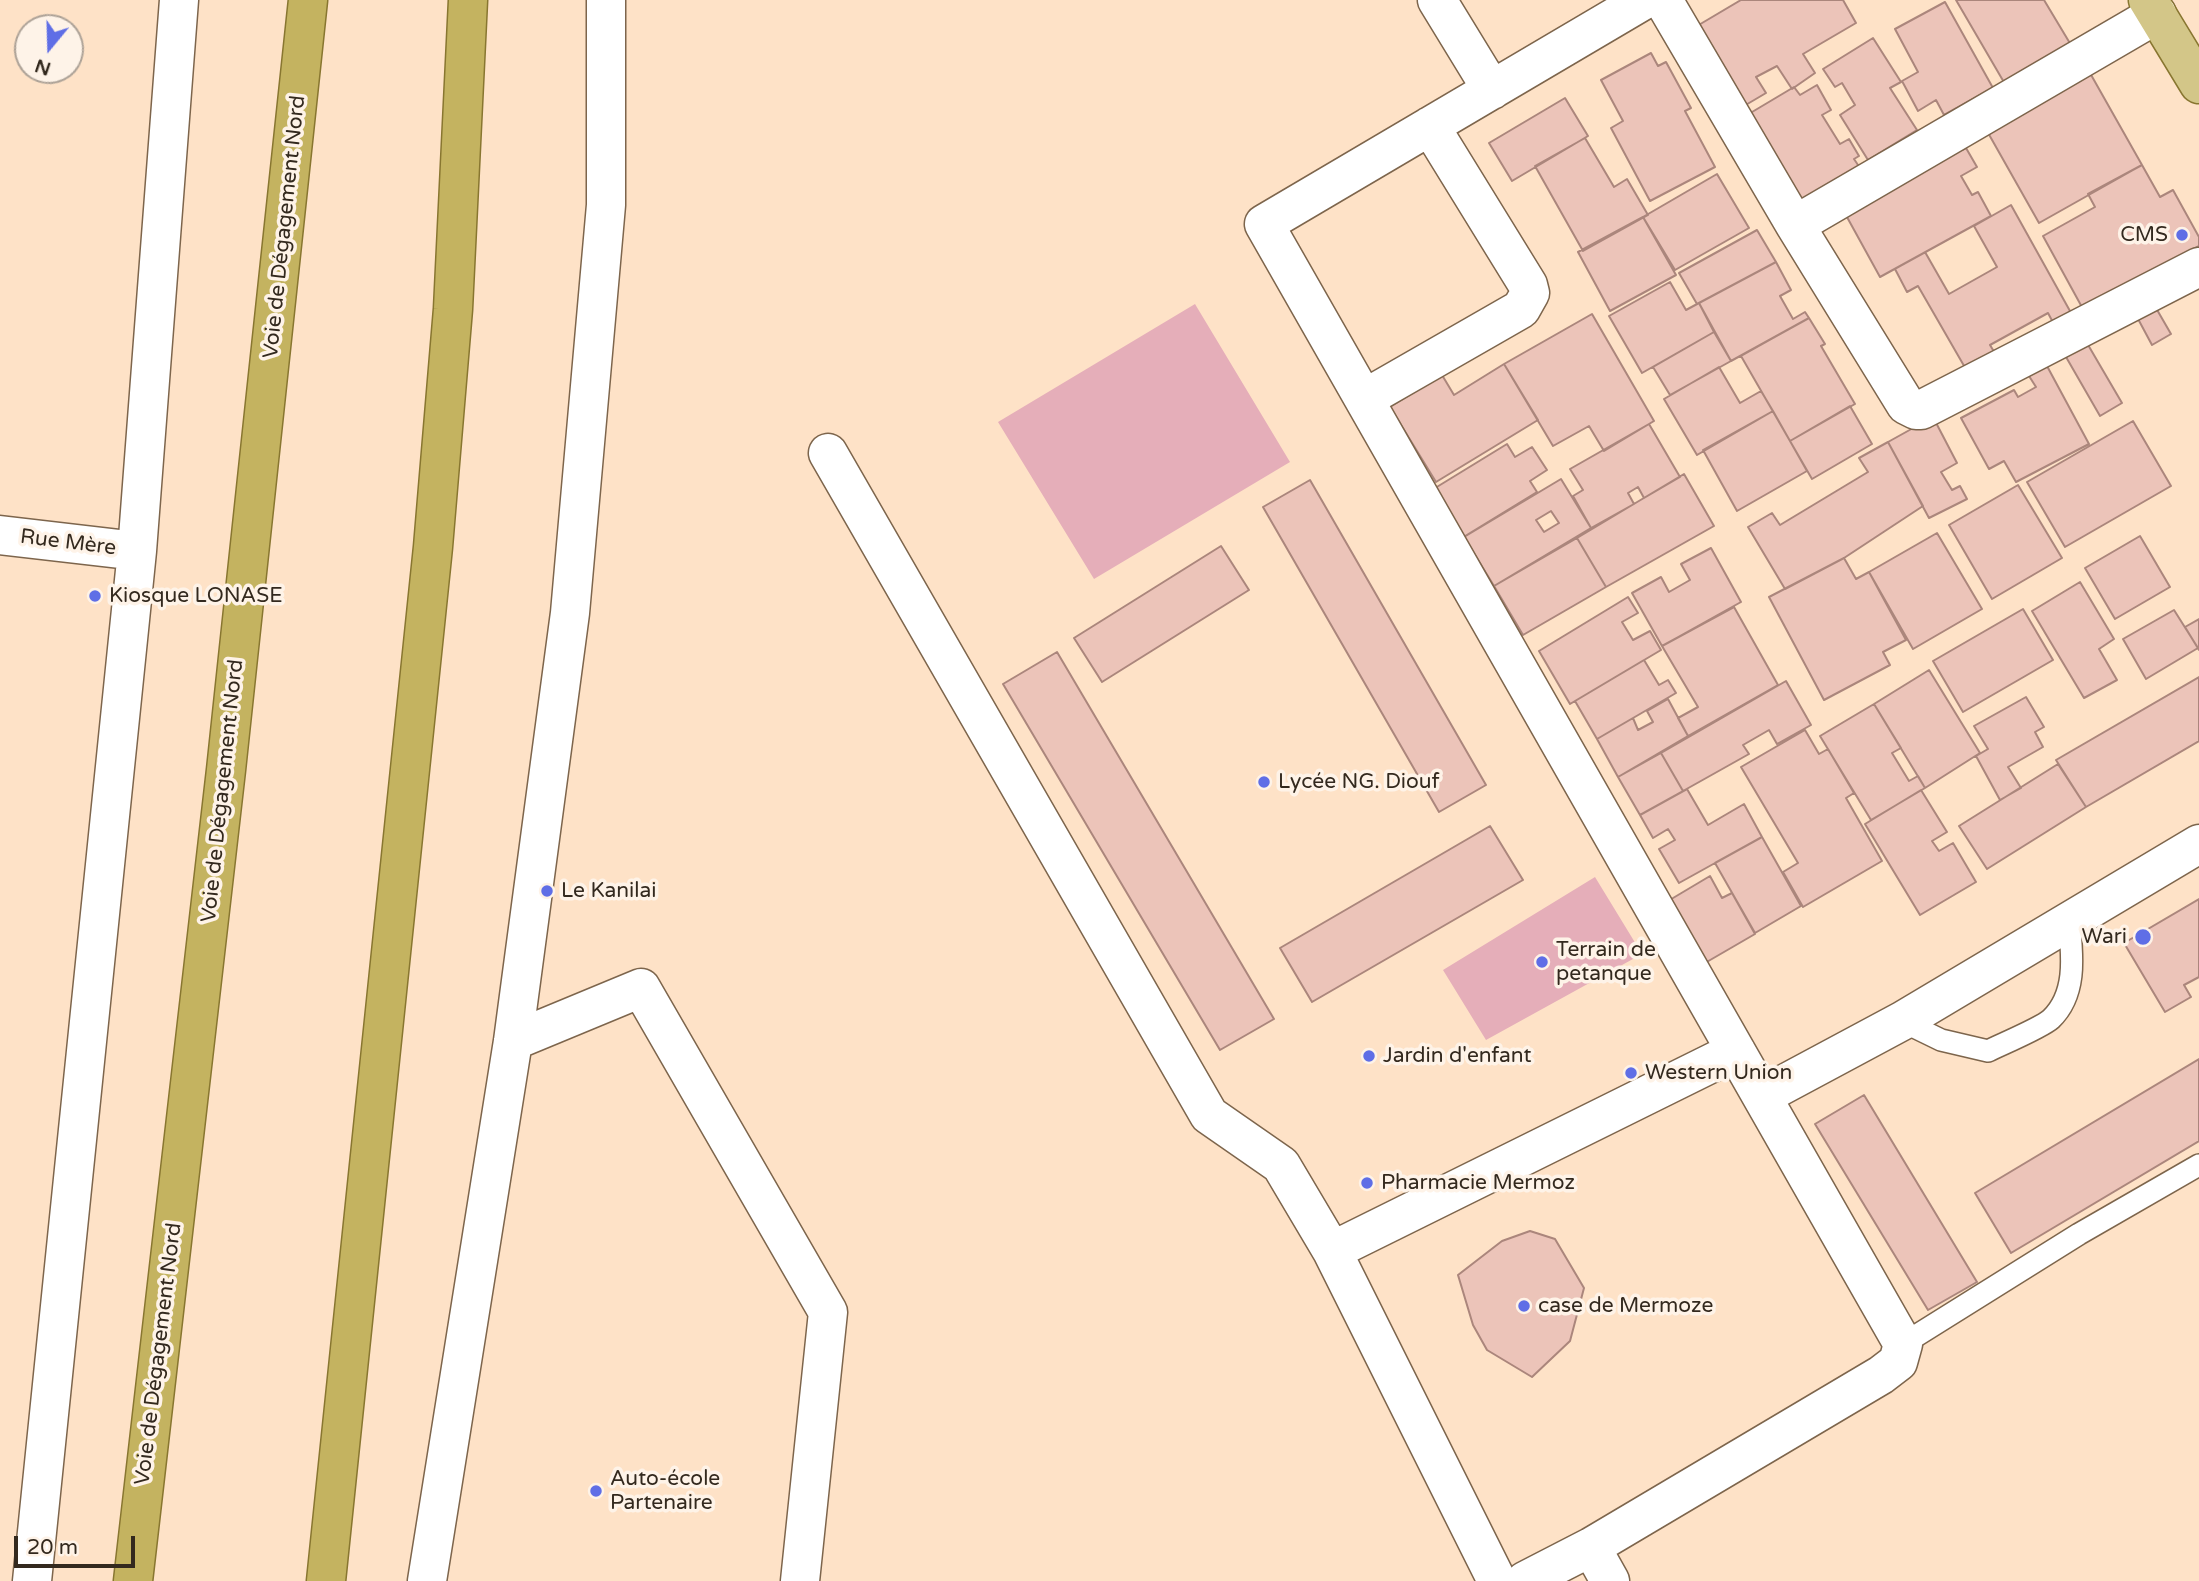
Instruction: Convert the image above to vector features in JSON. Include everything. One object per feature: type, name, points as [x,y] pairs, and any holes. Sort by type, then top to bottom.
[{"type":"highway","name":"Voie de Dégagement Nord","points":[[133,1581],[228,756],[308,2]]},
{"type":"highway","points":[[326,1581],[433,547],[453,309],[466,5]]},
{"type":"main road","points":[[2152,7],[2199,84]]},
{"type":"street","points":[[32,1581],[137,551],[179,0]]},
{"type":"street","points":[[427,1581],[513,1041],[570,613],[606,205],[606,0]]},
{"type":"street","points":[[1437,0],[1492,90]]},
{"type":"street","points":[[1525,1581],[1591,1547],[1881,1375],[1898,1362],[1903,1344],[1264,224],[1644,0]]},
{"type":"street","points":[[1663,0],[1795,225],[1906,405],[1916,410],[1933,404],[2199,267]]},
{"type":"street","points":[[1795,225],[2152,7]]},
{"type":"street","points":[[1364,399],[1521,309],[1530,293],[1528,285],[1430,126]]},
{"type":"street","points":[[828,453],[1209,1115],[1281,1165],[1332,1251],[1497,1581]]},
{"type":"street","name":"Rue Mère","points":[[0,535],[137,551]]},
{"type":"street","points":[[1762,1096],[1902,1021],[2199,844]]},
{"type":"street","points":[[513,1041],[641,988],[828,1312],[800,1581]]},
{"type":"street","points":[[1332,1251],[1736,1051]]},
{"type":"street","points":[[1591,1547],[1610,1581]]},
{"type":"lane","points":[[1902,1021],[1941,1040],[1988,1052],[2050,1019],[2067,996],[2073,965],[2070,920]]},
{"type":"lane","points":[[1903,1344],[2078,1234],[2199,1165]]},
{"type":"shaded area","points":[[1195,304],[1290,462],[1094,579],[998,422]]},
{"type":"shaded area","name":"Terrain de petanque","points":[[1595,877],[1642,954],[1486,1040],[1443,970]]},
{"type":"building","points":[[1741,0],[1843,0],[1856,23],[1803,54],[1815,73],[1792,89],[1777,66],[1756,77],[1766,93],[1744,106],[1697,26]]},
{"type":"building","points":[[1956,0],[2044,0],[2071,45],[2005,84]]},
{"type":"building","points":[[1945,2],[1993,88],[1944,115],[1936,100],[1918,111],[1902,81],[1918,72],[1895,29]]},
{"type":"building","points":[[1873,38],[1901,82],[1890,88],[1917,130],[1868,160],[1840,115],[1855,105],[1842,83],[1835,87],[1823,69]]},
{"type":"building","points":[[1651,53],[1658,66],[1666,62],[1691,108],[1685,111],[1715,167],[1650,201],[1611,128],[1623,121],[1601,80]]},
{"type":"building","points":[[2090,73],[2142,165],[2039,223],[1987,131]]},
{"type":"building","points":[[1817,85],[1831,110],[1822,115],[1840,144],[1849,139],[1859,156],[1854,159],[1864,174],[1798,212],[1742,118],[1794,87],[1800,95]]},
{"type":"building","points":[[1565,98],[1588,136],[1512,181],[1489,143]]},
{"type":"building","points":[[1585,138],[1614,187],[1627,179],[1648,215],[1583,251],[1535,166]]},
{"type":"building","points":[[1959,145],[1962,150],[1966,148],[1977,167],[1961,176],[1972,195],[1978,192],[1991,216],[1880,277],[1842,208]]},
{"type":"building","points":[[2142,165],[2160,197],[2173,190],[2199,237],[2199,246],[2083,309],[2043,236],[2095,207],[2088,194]]},
{"type":"building","points":[[1717,174],[1749,228],[1675,270],[1643,217]]},
{"type":"building","points":[[2011,205],[2075,320],[2057,330],[2048,313],[1990,345],[1996,355],[1967,371],[1918,286],[1907,292],[1895,269],[1925,252],[1949,294],[1997,267],[1974,226]]},
{"type":"building","points":[[1643,217],[1676,275],[1610,311],[1578,252]]},
{"type":"building","points":[[1757,230],[1776,262],[1697,304],[1679,273]]},
{"type":"building","points":[[1776,262],[1791,290],[1780,296],[1793,319],[1805,312],[1809,318],[1731,361],[1699,303]]},
{"type":"building","points":[[1670,282],[1686,310],[1699,303],[1714,332],[1642,373],[1609,316]]},
{"type":"building","points":[[2156,308],[2171,334],[2152,345],[2137,317]]},
{"type":"building","points":[[1592,314],[1654,421],[1604,451],[1589,426],[1553,446],[1504,364]]},
{"type":"building","points":[[1809,318],[1825,344],[1821,346],[1855,404],[1790,441],[1741,356]]},
{"type":"building","points":[[1714,332],[1731,361],[1670,395],[1653,367]]},
{"type":"building","points":[[2084,338],[2122,403],[2100,416],[2062,350]]},
{"type":"building","points":[[1504,364],[1538,420],[1436,482],[1390,407],[1442,375],[1454,395]]},
{"type":"building","points":[[2047,366],[2089,444],[2016,482],[2004,461],[1989,469],[1961,418],[2014,390],[2018,397],[2036,387],[2029,376]]},
{"type":"building","points":[[1719,367],[1740,403],[1761,391],[1773,411],[1697,455],[1664,399]]},
{"type":"building","points":[[1850,406],[1872,444],[1812,479],[1790,441]]},
{"type":"building","points":[[1773,411],[1807,471],[1737,511],[1703,450]]},
{"type":"building","points":[[1933,417],[1957,463],[1941,472],[1952,490],[1960,486],[1967,499],[1929,518],[1888,442]]},
{"type":"building","points":[[2133,421],[2171,486],[2065,547],[2027,482]]},
{"type":"building","points":[[1649,424],[1680,477],[1644,498],[1638,487],[1628,493],[1634,504],[1591,528],[1573,496],[1583,490],[1570,469]]},
{"type":"building","points":[[1888,442],[1923,506],[1844,558],[1785,589],[1748,527],[1772,513],[1780,525],[1868,472],[1859,458]]},
{"type":"building","points":[[1507,444],[1515,457],[1532,447],[1547,470],[1530,481],[1537,492],[1457,541],[1427,493]]},
{"type":"building","points":[[1684,474],[1714,526],[1606,587],[1577,538]]},
{"type":"building","points":[[1561,479],[1591,528],[1494,586],[1464,537]],"holes":[[[1551,511],[1559,523],[1544,532],[1536,520]]]},
{"type":"building","points":[[1310,480],[1486,785],[1439,812],[1263,507]]},
{"type":"building","points":[[2018,485],[2062,558],[1992,599],[1949,525]]},
{"type":"building","points":[[1937,533],[1982,609],[1913,649],[1869,572]]},
{"type":"building","points":[[2140,536],[2170,587],[2115,619],[2085,568]]},
{"type":"building","points":[[1577,538],[1606,587],[1523,635],[1494,586]]},
{"type":"building","points":[[1221,546],[1249,590],[1102,682],[1074,638]]},
{"type":"building","points":[[1711,548],[1741,602],[1662,646],[1632,593],[1661,577],[1669,592],[1690,580],[1681,564]]},
{"type":"building","points":[[1844,558],[1856,579],[1869,572],[1906,640],[1883,652],[1890,665],[1824,700],[1769,597]]},
{"type":"building","points":[[2080,582],[2114,639],[2099,649],[2117,680],[2084,698],[2032,611]]},
{"type":"building","points":[[1628,597],[1638,613],[1622,622],[1633,640],[1650,631],[1661,650],[1570,704],[1539,651]]},
{"type":"building","points":[[1734,607],[1778,685],[1688,736],[1678,718],[1698,707],[1662,646]]},
{"type":"building","points":[[2023,609],[2053,660],[1963,712],[1933,661]]},
{"type":"building","points":[[2174,610],[2198,648],[2146,679],[2123,639]]},
{"type":"building","points":[[2199,619],[2199,650],[2185,627]]},
{"type":"building","points":[[1057,652],[1274,1019],[1220,1050],[1003,684]]},
{"type":"building","points":[[1644,660],[1659,685],[1668,680],[1676,693],[1597,739],[1575,701]]},
{"type":"building","points":[[1929,670],[1980,753],[1925,788],[1874,704]]},
{"type":"building","points":[[2199,677],[2199,741],[2086,807],[2056,760]]},
{"type":"building","points":[[1786,681],[1811,725],[1777,744],[1769,730],[1743,745],[1749,754],[1683,791],[1661,753]]},
{"type":"building","points":[[2026,697],[2044,727],[2035,732],[2043,747],[2008,767],[2021,788],[2000,800],[1976,756],[1988,749],[1974,726]]},
{"type":"building","points":[[1668,699],[1688,736],[1618,777],[1597,739],[1633,718],[1638,730],[1653,722],[1647,711]]},
{"type":"building","points":[[1874,704],[1901,748],[1892,753],[1909,781],[1918,776],[1925,788],[1871,820],[1820,736]]},
{"type":"building","points":[[1805,730],[1819,754],[1828,749],[1854,793],[1846,798],[1882,861],[1803,907],[1783,872],[1798,863],[1741,767]]},
{"type":"building","points":[[1661,753],[1683,791],[1640,815],[1618,777]]},
{"type":"building","points":[[2058,764],[2086,807],[1987,869],[1959,826]]},
{"type":"building","points":[[1687,789],[1708,825],[1744,804],[1762,837],[1679,883],[1659,849],[1675,840],[1668,829],[1653,838],[1640,815]]},
{"type":"building","points":[[1921,790],[1947,832],[1932,841],[1939,851],[1953,843],[1976,882],[1920,915],[1865,824]]},
{"type":"building","points":[[1490,826],[1523,880],[1312,1002],[1280,948]]},
{"type":"building","points":[[1762,837],[1801,906],[1755,933],[1715,863]]},
{"type":"building","points":[[1710,876],[1722,898],[1732,893],[1755,934],[1705,963],[1668,901]]},
{"type":"building","points":[[2199,899],[2199,977],[2184,985],[2191,997],[2165,1012],[2124,943]]},
{"type":"building","points":[[2199,1059],[2199,1141],[2011,1253],[1975,1193]]},
{"type":"building","points":[[1864,1095],[1977,1282],[1928,1310],[1815,1124]]},
{"type":"building","name":"case de Mermoze","points":[[1530,1231],[1555,1239],[1584,1288],[1570,1341],[1532,1377],[1487,1350],[1473,1325],[1458,1275],[1502,1241]]},
{"type":"place","name":"CMS","points":[[2182,235]]},
{"type":"place","name":"Kiosque LONASE","points":[[95,596]]},
{"type":"place","name":"Lycée NG. Diouf","points":[[1264,782]]},
{"type":"place","name":"Le Kanilai","points":[[547,891]]},
{"type":"place","name":"Wari","points":[[2143,937]]},
{"type":"place","name":"Terrain de petanque","points":[[1542,962]]},
{"type":"place","name":"Jardin d'enfant","points":[[1369,1056]]},
{"type":"place","name":"Western Union","points":[[1631,1073]]},
{"type":"place","name":"Pharmacie Mermoz","points":[[1367,1183]]},
{"type":"place","name":"case de Mermoze","points":[[1524,1306]]},
{"type":"place","name":"Auto-école Partenaire","points":[[596,1491]]}]
